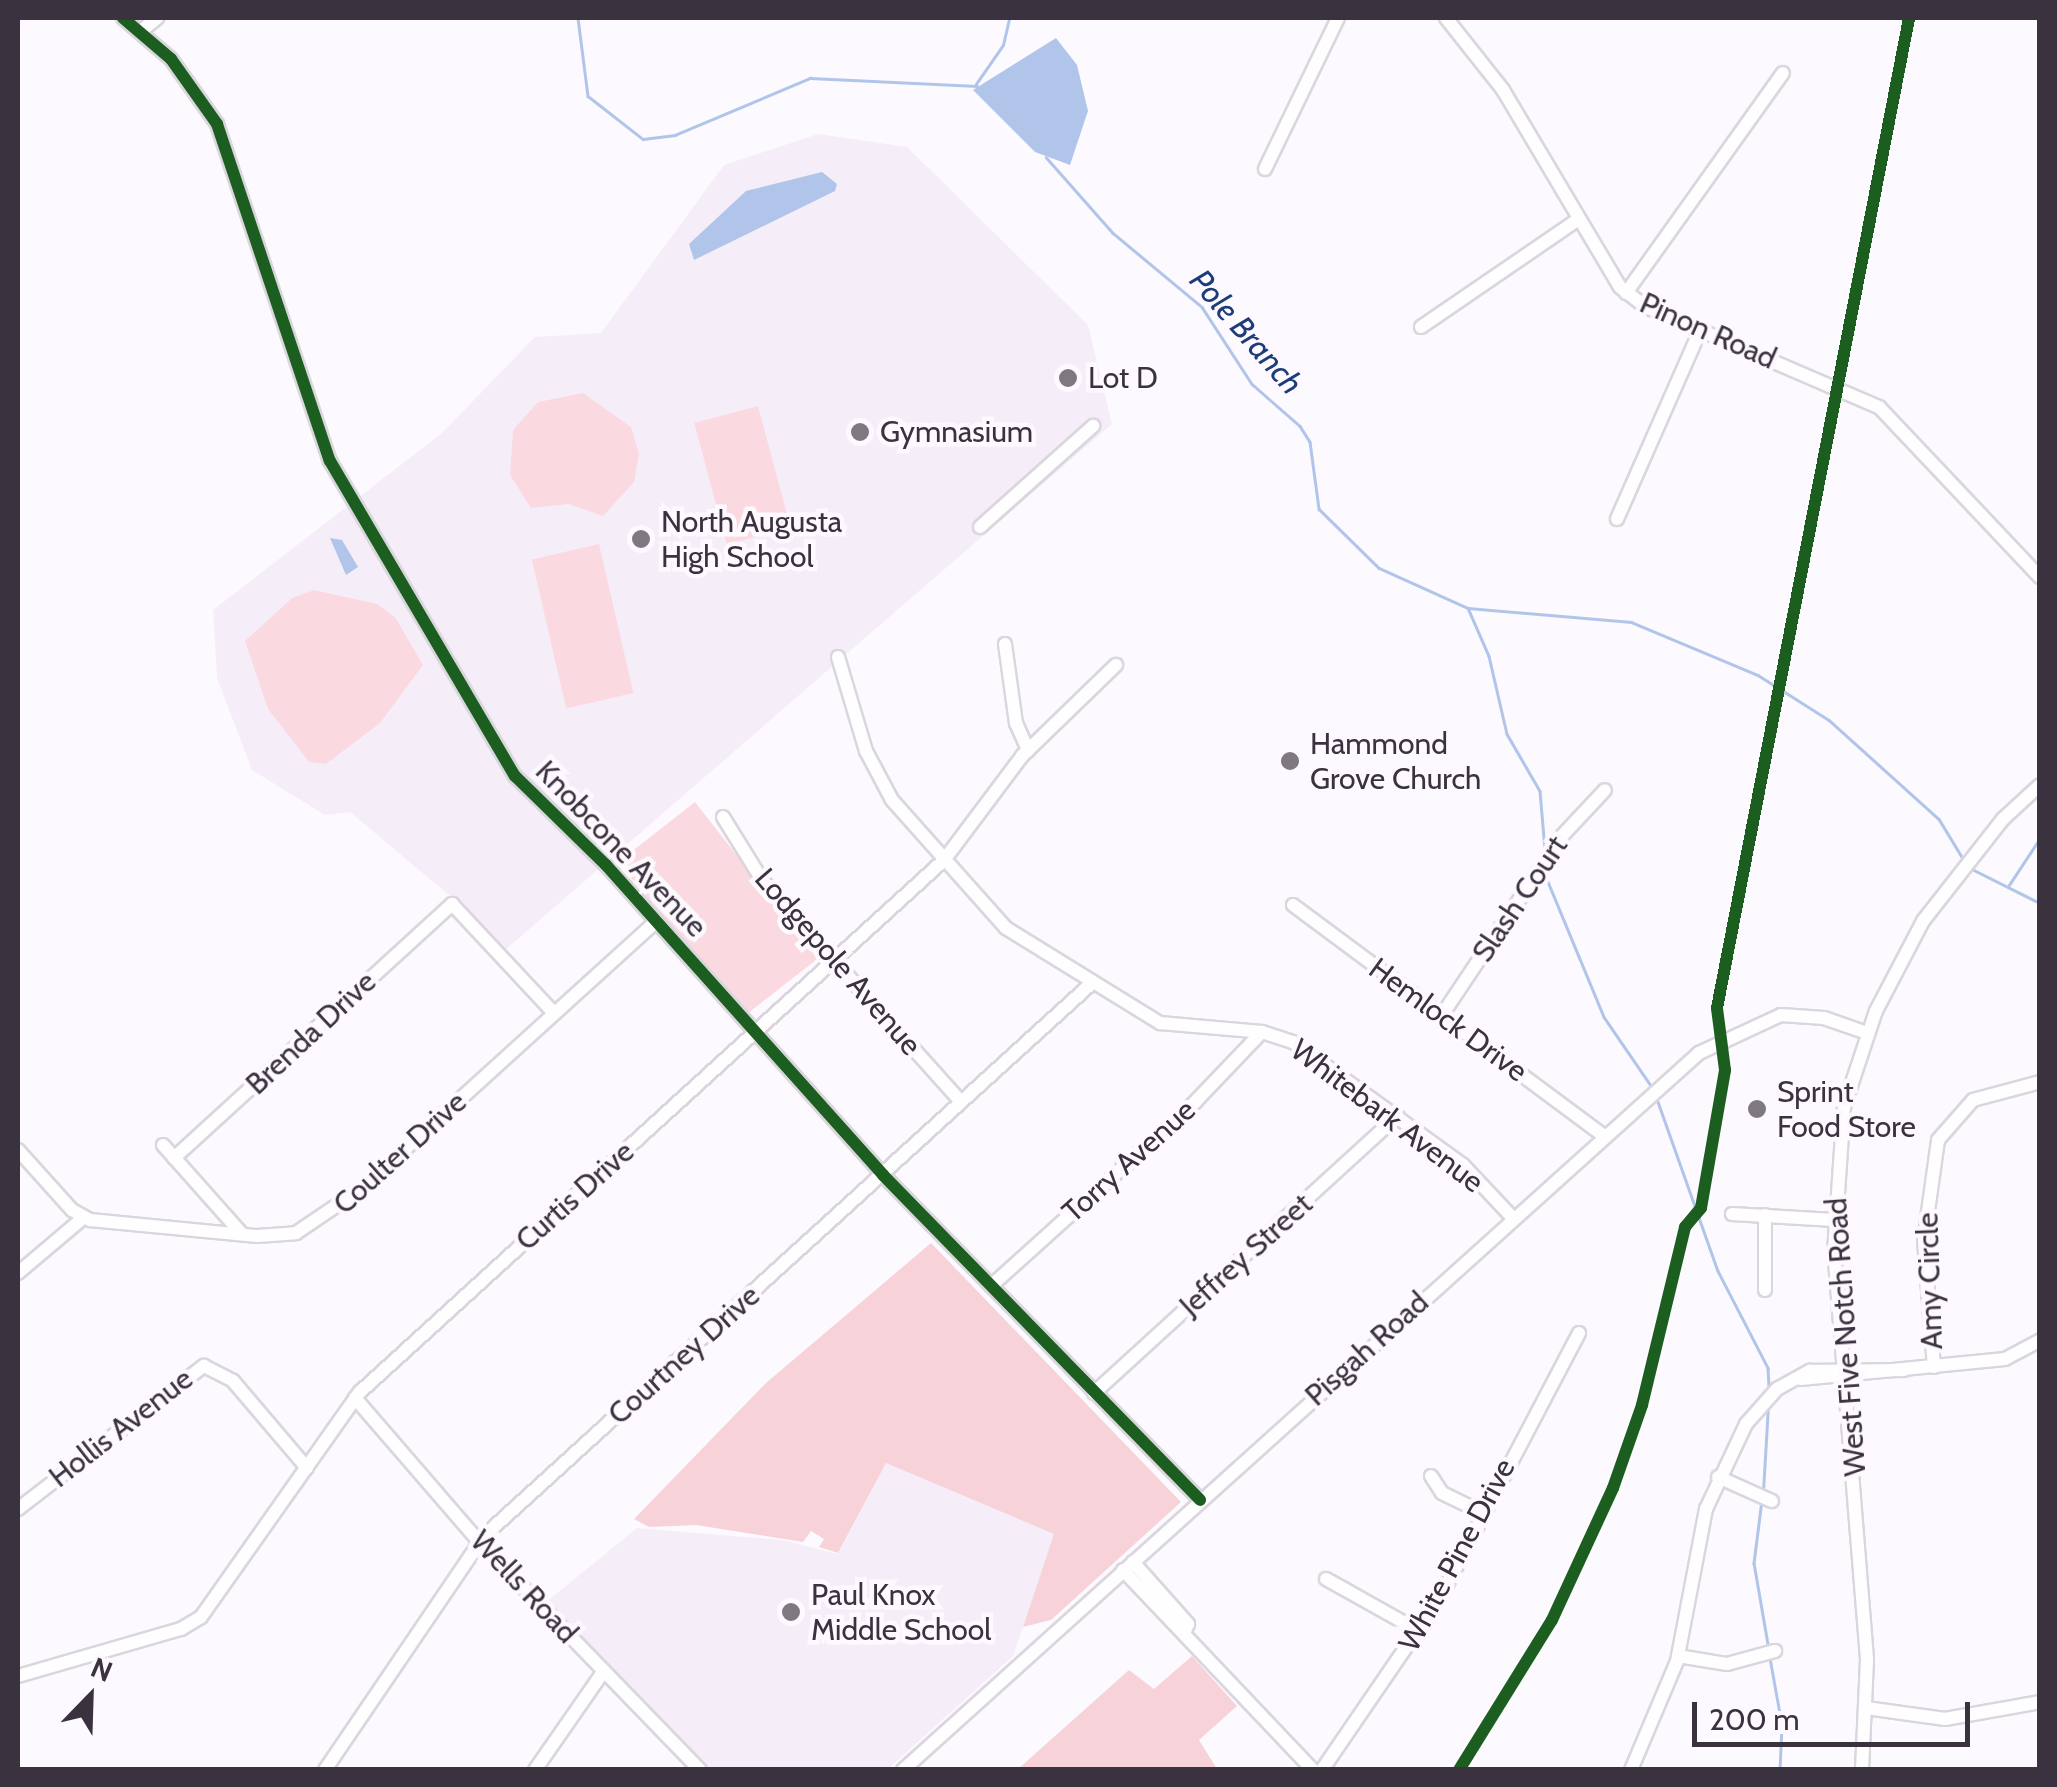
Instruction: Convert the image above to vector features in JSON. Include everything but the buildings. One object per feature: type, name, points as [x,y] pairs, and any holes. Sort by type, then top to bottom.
[{"type":"street","name":"Knobcone Avenue","points":[[122,18],[141,31],[182,72],[217,124],[309,410],[354,507],[515,776],[657,921],[882,1175],[1200,1500]]},
{"type":"street","points":[[141,31],[156,18]]},
{"type":"street","points":[[1264,169],[1338,18]]},
{"type":"street","name":"Pinon Road","points":[[1446,18],[1503,90],[1626,293],[1888,414],[2040,577]]},
{"type":"street","points":[[1626,293],[1783,73]]},
{"type":"street","points":[[1421,327],[1579,219]]},
{"type":"street","points":[[1617,519],[1700,330]]},
{"type":"street","points":[[980,527],[1093,426]]},
{"type":"street","points":[[1005,644],[1016,723],[1028,750]]},
{"type":"street","name":"Whitebark Avenue","points":[[838,656],[878,778],[944,860],[1006,928],[1160,1023],[1262,1032],[1293,1042],[1463,1165],[1512,1218]]},
{"type":"street","name":"Curtis Drive","points":[[18,1676],[195,1622],[356,1398],[944,860],[1028,750],[1116,665]]},
{"type":"street","name":"West Five Notch Road","points":[[1862,1770],[1866,1708],[1834,1220],[1844,1108],[1867,1033],[1896,966],[1949,884],[2040,785]]},
{"type":"street","name":"Slash Court","points":[[1442,1015],[1561,837],[1606,790]]},
{"type":"street","name":"Lodgepole Avenue","points":[[723,818],[762,880],[961,1102]]},
{"type":"street","name":"Brenda Drive","points":[[174,1158],[452,904],[554,1013]]},
{"type":"street","name":"Hemlock Drive","points":[[1293,905],[1603,1135]]},
{"type":"street","name":"Coulter Drive","points":[[84,1218],[242,1234],[296,1233],[328,1217],[657,921]]},
{"type":"street","name":"Courtney Drive","points":[[324,1770],[481,1544],[1092,984]]},
{"type":"street","name":"Pisgah Road","points":[[903,1770],[1603,1135],[1699,1054],[1749,1025],[1810,1015],[1867,1033]]},
{"type":"street","name":"Torry Avenue","points":[[990,1286],[1223,1076],[1262,1032]]},
{"type":"street","name":"Amy Circle","points":[[1934,1367],[1924,1240],[1938,1140],[1973,1100],[2040,1082]]},
{"type":"street","name":"Jeffrey Street","points":[[1094,1393],[1397,1116]]},
{"type":"street","points":[[163,1145],[242,1234]]},
{"type":"street","points":[[18,1150],[84,1218],[18,1273]]},
{"type":"street","points":[[1732,1214],[1834,1220]]},
{"type":"street","points":[[1765,1216],[1765,1290]]},
{"type":"street","name":"White Pine Drive","points":[[1322,1770],[1419,1631],[1579,1332]]},
{"type":"street","points":[[1631,1770],[1678,1656],[1694,1555],[1718,1477],[1754,1412],[1777,1389],[1810,1371],[1904,1370],[2004,1359],[2040,1340]]},
{"type":"street","name":"Hollis Avenue","points":[[18,1509],[204,1366],[233,1382],[307,1468]]},
{"type":"street","name":"Wells Road","points":[[356,1398],[481,1544],[700,1770]]},
{"type":"street","points":[[1431,1476],[1442,1493],[1483,1513]]},
{"type":"street","points":[[1718,1477],[1772,1500]]},
{"type":"street","points":[[1128,1566],[1179,1632],[1186,1631],[1313,1770]]},
{"type":"street","points":[[1326,1579],[1419,1631]]},
{"type":"street","points":[[1678,1656],[1727,1664],[1776,1651]]},
{"type":"street","points":[[534,1770],[603,1672]]},
{"type":"street","points":[[1866,1708],[1945,1718],[2040,1702]]},
{"type":"shaded area","name":"North Augusta High School","points":[[818,134],[907,147],[1088,325],[1112,424],[504,951],[469,912],[350,812],[325,815],[252,770],[217,678],[213,610],[442,433],[535,337],[601,333],[724,165]]},
{"type":"shaded area","points":[[583,393],[631,427],[639,454],[634,482],[603,516],[569,504],[531,508],[510,475],[513,430],[538,402]]},
{"type":"shaded area","points":[[758,406],[791,528],[727,545],[694,423]]},
{"type":"shaded area","points":[[599,544],[633,693],[566,709],[532,560]]},
{"type":"shaded area","points":[[314,590],[377,604],[395,617],[423,665],[380,723],[326,764],[309,762],[268,709],[245,641],[292,598]]},
{"type":"shaded area","points":[[695,802],[818,959],[741,1019],[619,862]]},
{"type":"shaded area","points":[[931,1243],[1181,1502],[1051,1620],[1023,1627],[1054,1534],[886,1463],[838,1553],[819,1547],[824,1539],[811,1531],[803,1542],[696,1525],[649,1527],[634,1519],[766,1383]]},
{"type":"shaded area","name":"Paul Knox Middle School","points":[[886,1463],[1055,1534],[1013,1656],[888,1769],[707,1769],[545,1603],[637,1528],[783,1540],[838,1554]]},
{"type":"shaded area","points":[[1192,1656],[1237,1706],[1199,1740],[1217,1769],[1018,1769],[1129,1670],[1154,1689]]},
{"type":"water","points":[[1056,38],[1077,65],[1088,111],[1070,165],[1035,152],[973,90]]},
{"type":"water","points":[[822,172],[837,184],[835,191],[694,260],[689,244],[746,191]]},
{"type":"water","points":[[330,538],[342,540],[358,567],[346,575]]},
{"type":"waterway","name":"Pole Branch","points":[[578,18],[588,96],[643,139],[675,135],[810,78],[977,86]]},
{"type":"waterway","points":[[976,84],[1003,45],[1009,18]]},
{"type":"waterway","name":"Pole Branch","points":[[1046,157],[1113,233],[1202,307],[1252,384],[1300,426],[1310,442],[1319,509],[1379,568],[1468,608],[1631,622],[1758,675],[1829,720],[1939,819],[1965,862]]},
{"type":"waterway","points":[[1468,608],[1489,656],[1507,734],[1540,791],[1545,849]]},
{"type":"waterway","points":[[2009,885],[2040,838]]},
{"type":"waterway","name":"Pole Branch","points":[[1970,868],[2040,903]]},
{"type":"waterway","points":[[1544,872],[1604,1017],[1652,1087]]},
{"type":"waterway","points":[[1657,1099],[1718,1271],[1768,1368],[1769,1388]]},
{"type":"waterway","points":[[1763,1492],[1768,1405]]},
{"type":"waterway","points":[[1762,1500],[1754,1563],[1769,1650]]},
{"type":"waterway","points":[[1770,1658],[1782,1725],[1780,1770]]},
{"type":"cycle path","points":[[123,18],[171,59],[217,124],[330,461],[515,776],[606,865],[883,1175],[1200,1500]]},
{"type":"cycle path","points":[[1459,1770],[1552,1620],[1613,1488],[1642,1405],[1685,1227],[1701,1208],[1725,1070],[1717,1008],[1909,18]]},
{"type":"place","name":"Lot D","points":[[1068,378]]},
{"type":"place","name":"Gymnasium","points":[[860,432]]},
{"type":"place","name":"North Augusta High School","points":[[641,539]]},
{"type":"place","name":"Hammond Grove Church","points":[[1290,761]]},
{"type":"place","name":"Sprint Food Store","points":[[1757,1109]]},
{"type":"place","name":"Paul Knox Middle School","points":[[791,1612]]}]
